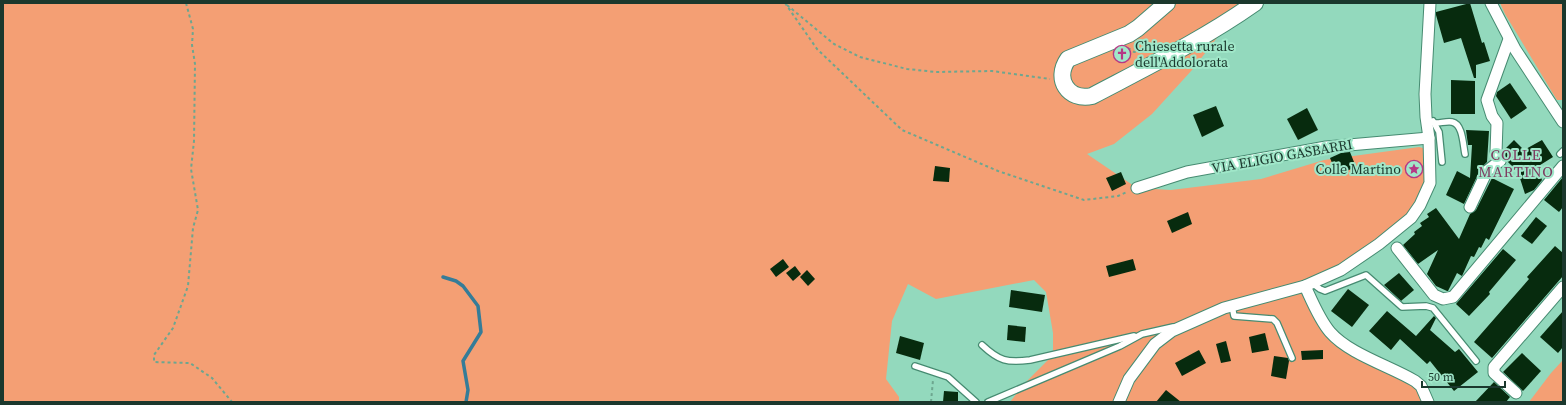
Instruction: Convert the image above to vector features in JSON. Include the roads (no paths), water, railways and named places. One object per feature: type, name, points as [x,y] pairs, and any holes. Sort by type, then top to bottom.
[{"type":"street","points":[[1167,3],[1138,28],[1118,40],[1068,59],[1063,69],[1063,80],[1070,92],[1076,96],[1092,96],[1230,21],[1255,3]]},
{"type":"street","points":[[1119,402],[1129,379],[1155,344],[1172,331],[1232,306],[1308,285],[1350,265],[1411,218],[1420,205],[1430,183],[1429,138],[1431,120],[1425,94],[1430,3]]},
{"type":"street","points":[[1492,4],[1509,39],[1563,122]]},
{"type":"street","points":[[1470,207],[1487,171],[1500,161],[1496,153],[1497,123],[1492,116],[1487,100],[1509,39]]},
{"type":"street","name":"VIA ELIGIO GASBARRI","points":[[1137,188],[1187,172],[1326,147],[1429,138]]},
{"type":"street","points":[[1397,248],[1434,295],[1443,299],[1453,297],[1563,166]]},
{"type":"street","points":[[1308,285],[1320,317],[1330,332],[1340,342],[1415,381],[1421,386],[1428,402]]},
{"type":"street","points":[[1516,393],[1494,373],[1494,367],[1563,287]]},
{"type":"lane","points":[[1431,120],[1452,122],[1457,125],[1460,130],[1464,154]]},
{"type":"lane","points":[[1431,120],[1439,132],[1442,162]]},
{"type":"lane","points":[[1308,285],[1325,291],[1366,275],[1402,307],[1426,306],[1433,308],[1476,361]]},
{"type":"lane","points":[[1232,306],[1234,316],[1273,319],[1277,323],[1292,358]]},
{"type":"lane","points":[[982,345],[994,356],[1005,361],[1015,362],[1030,360],[1191,323]]},
{"type":"lane","points":[[988,402],[1120,346],[1142,334]]},
{"type":"lane","points":[[914,366],[948,377],[976,402]]},
{"type":"waterway","points":[[443,277],[456,281],[463,286],[478,306],[481,332],[463,361],[468,390],[466,402]]},
{"type":"place","name":"Chiesetta rurale dell'Addolorata","points":[[1122,54]]},
{"type":"place","name":"Colle Martino","points":[[1414,169]]},
{"type":"district","name":"COLLE MARTINO","points":[[1516,162]]}]
